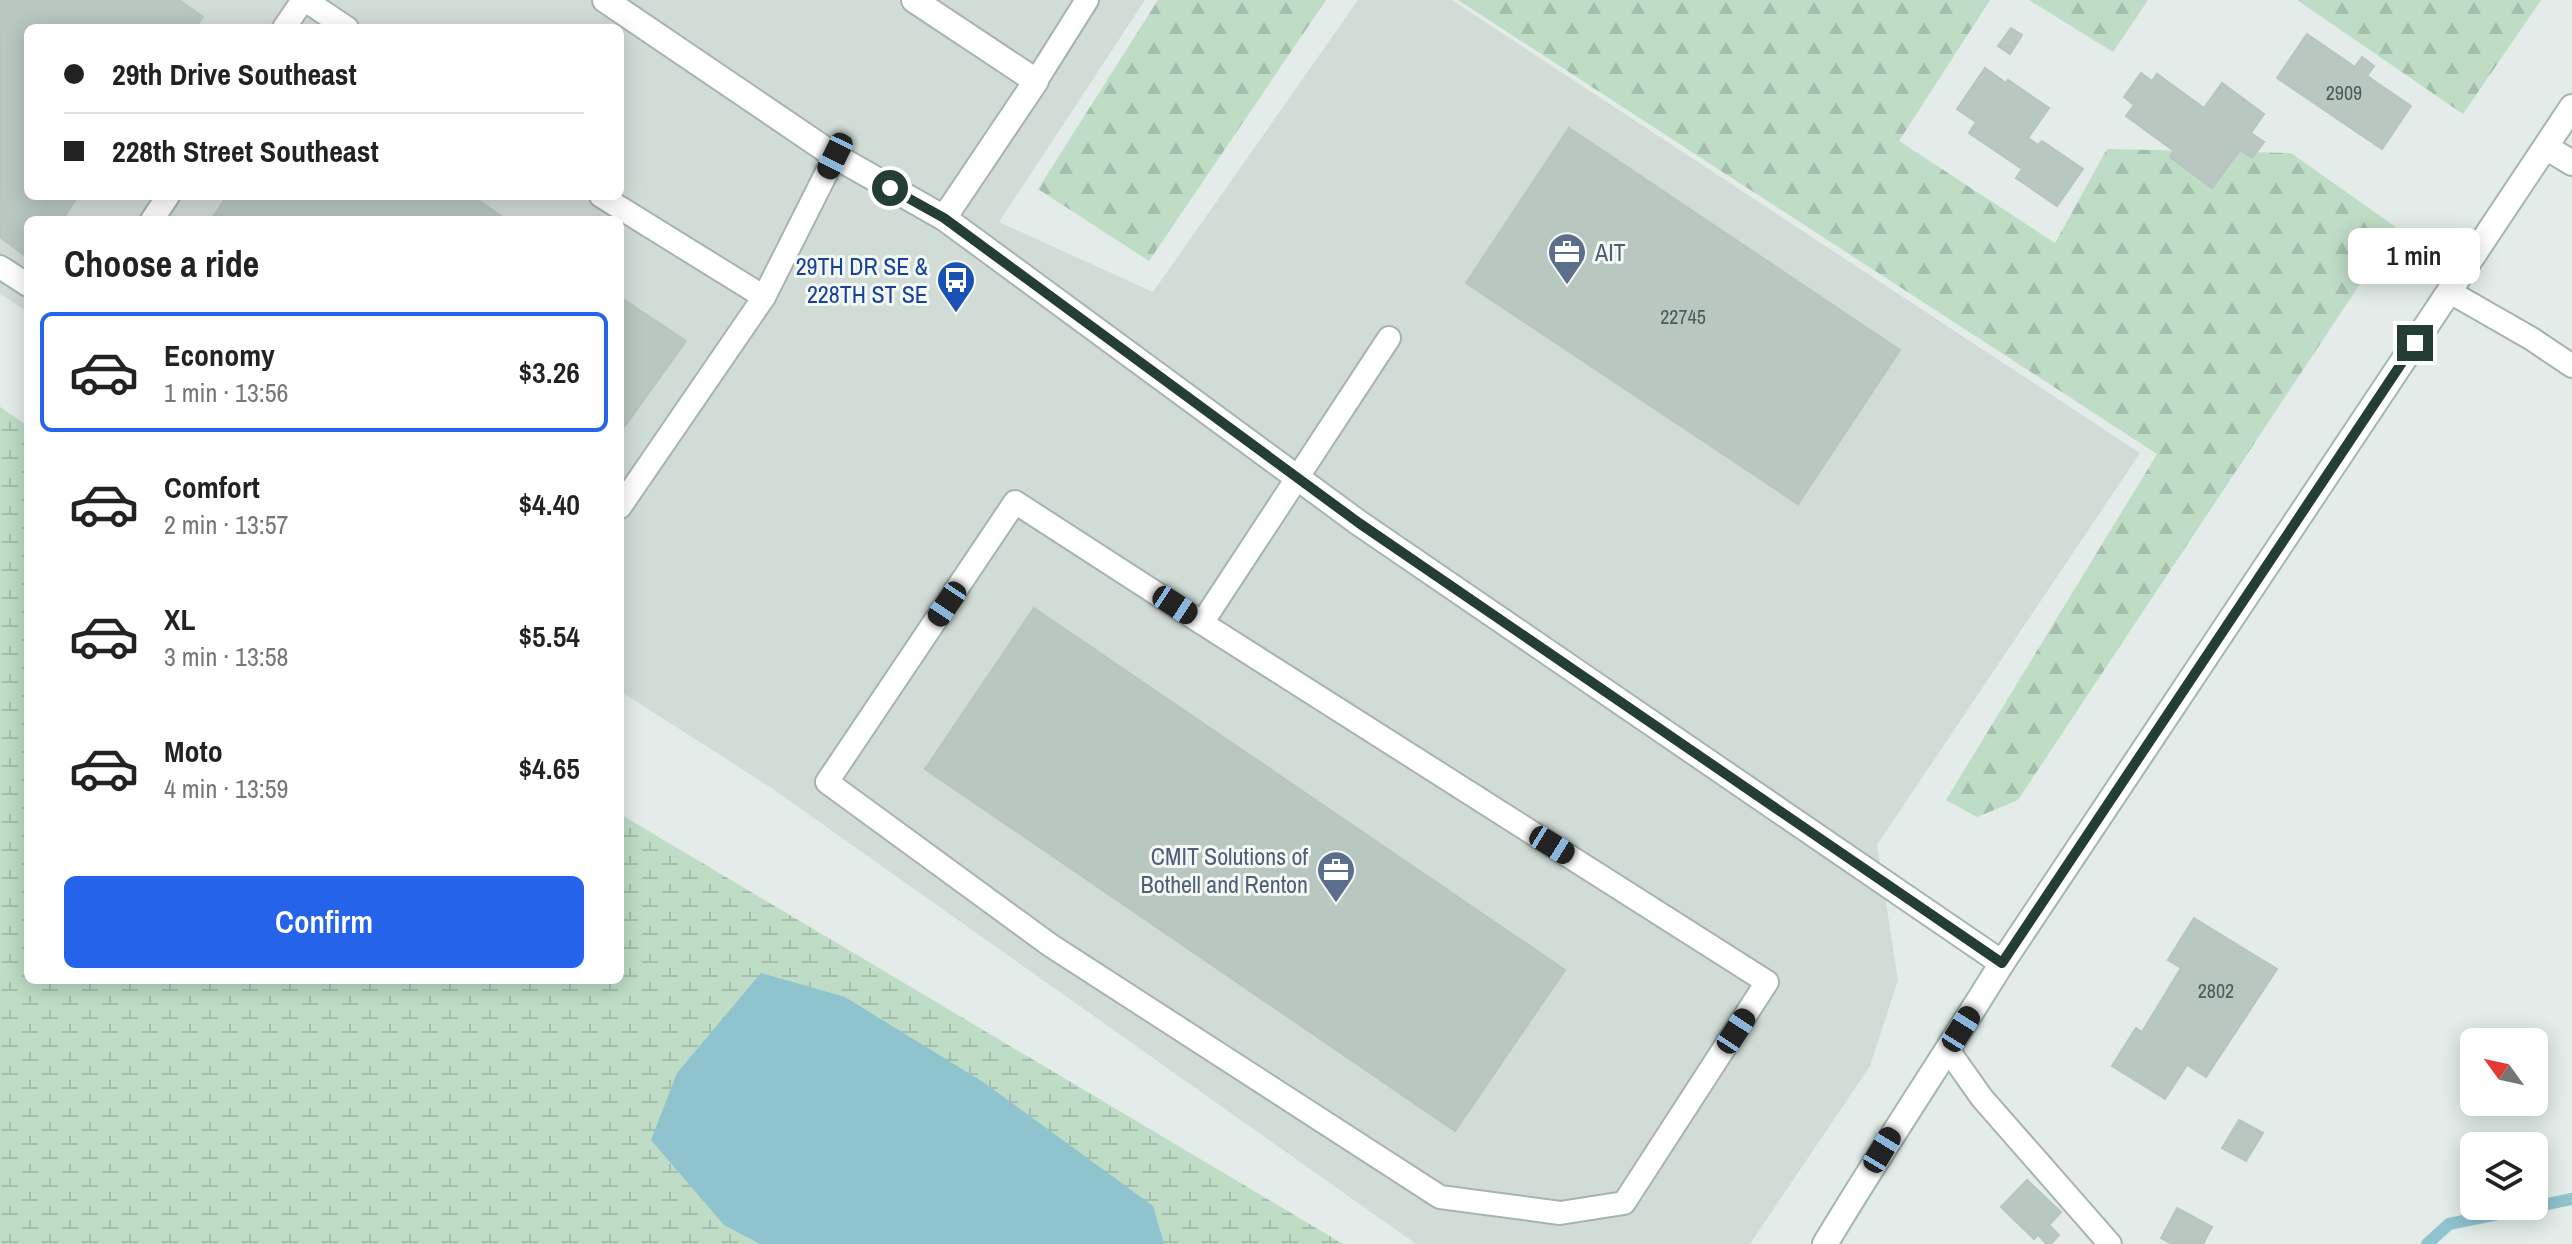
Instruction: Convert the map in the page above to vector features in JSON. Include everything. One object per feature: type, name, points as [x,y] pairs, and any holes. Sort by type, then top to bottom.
[{"type":"street","points":[[605,0],[835,156],[944,218],[1296,477],[2002,963]]},
{"type":"street","points":[[914,0],[1036,81],[944,218]]},
{"type":"street","points":[[1825,1244],[2002,963],[2572,107]]},
{"type":"street","points":[[2546,147],[2572,163]]},
{"type":"lane","points":[[287,24],[304,0],[341,24]]},
{"type":"lane","points":[[1036,81],[1087,0]]},
{"type":"lane","points":[[624,501],[764,297],[835,156]]},
{"type":"lane","points":[[607,200],[764,297]]},
{"type":"lane","points":[[0,267],[24,282]]},
{"type":"lane","points":[[2450,292],[2572,366]]},
{"type":"lane","points":[[1202,623],[1389,338]]},
{"type":"lane","points":[[1015,502],[1202,623],[1767,982],[1624,1203],[1560,1213],[1440,1197],[1050,945],[827,782],[1015,502]]},
{"type":"lane","points":[[1948,1050],[2002,1122],[2110,1244]]},
{"type":"shaded area","points":[[0,0],[1145,0],[999,222],[1153,292],[1358,0],[1452,0],[2140,453],[1877,845],[1898,980],[1870,1066],[1750,1244],[1416,1244],[770,787],[624,694],[624,216],[24,216],[24,309],[0,294]]},
{"type":"green space","points":[[1158,0],[1326,0],[1149,261],[1038,189]]},
{"type":"green space","points":[[1458,0],[1990,0],[1899,141],[2055,243],[2107,149],[2291,153],[2397,228],[2018,800],[1977,817],[1946,800],[2157,454]]},
{"type":"green space","points":[[2029,0],[2148,0],[2113,52]]},
{"type":"green space","points":[[2297,0],[2541,0],[2463,114]]},
{"type":"green space","points":[[0,407],[24,423],[24,984],[624,984],[624,816],[1343,1244],[0,1244]]},
{"type":"water","points":[[761,973],[845,997],[983,1082],[1153,1206],[1164,1244],[760,1244],[724,1225],[651,1140],[677,1073]]},
{"type":"building","points":[[0,0],[179,0],[203,17],[198,24],[24,24],[24,200],[75,200],[65,216],[24,216],[24,255],[0,237]]},
{"type":"building","points":[[2011,28],[2022,35],[2010,54],[1998,46]]},
{"type":"building","points":[[2307,34],[2355,67],[2362,57],[2374,66],[2367,76],[2411,106],[2382,149],[2277,78]]},
{"type":"building","points":[[1985,68],[2049,108],[2028,138],[2038,145],[2042,141],[2083,169],[2057,206],[2016,178],[2022,169],[1969,133],[1976,122],[1957,109]]},
{"type":"building","points":[[2141,73],[2152,81],[2157,74],[2204,108],[2222,83],[2264,114],[2251,133],[2264,142],[2252,158],[2240,150],[2212,188],[2170,157],[2174,151],[2126,116],[2134,105],[2124,97]]},
{"type":"building","points":[[1569,128],[1900,350],[1798,504],[1466,283]]},
{"type":"building","points":[[224,200],[478,200],[501,216],[214,216]]},
{"type":"building","points":[[624,300],[686,341],[624,427]]},
{"type":"building","points":[[1034,608],[1565,970],[1455,1131],[925,769]]},
{"type":"building","points":[[2194,918],[2277,969],[2206,1077],[2187,1065],[2165,1099],[2112,1066],[2136,1028],[2142,1032],[2181,968],[2168,960]]},
{"type":"building","points":[[2239,1120],[2263,1133],[2246,1161],[2222,1148]]},
{"type":"building","points":[[2027,1180],[2061,1212],[2049,1225],[2059,1235],[2051,1244],[2038,1235],[2034,1239],[2001,1207]]},
{"type":"building","points":[[2177,1208],[2212,1227],[2203,1244],[2172,1244],[2161,1238]]},
{"type":"waterway","points":[[2427,1244],[2449,1224],[2572,1199]]},
{"type":"place","name":"AIT","points":[[1567,286]]},
{"type":"place","name":"29TH DR SE & 228TH ST SE","points":[[956,314]]},
{"type":"place","name":"CMIT Solutions of Bothell and Renton","points":[[1336,904]]},
{"type":"route","points":[[890,188],[944,218],[1359,523],[2002,963],[2415,343]]}]
